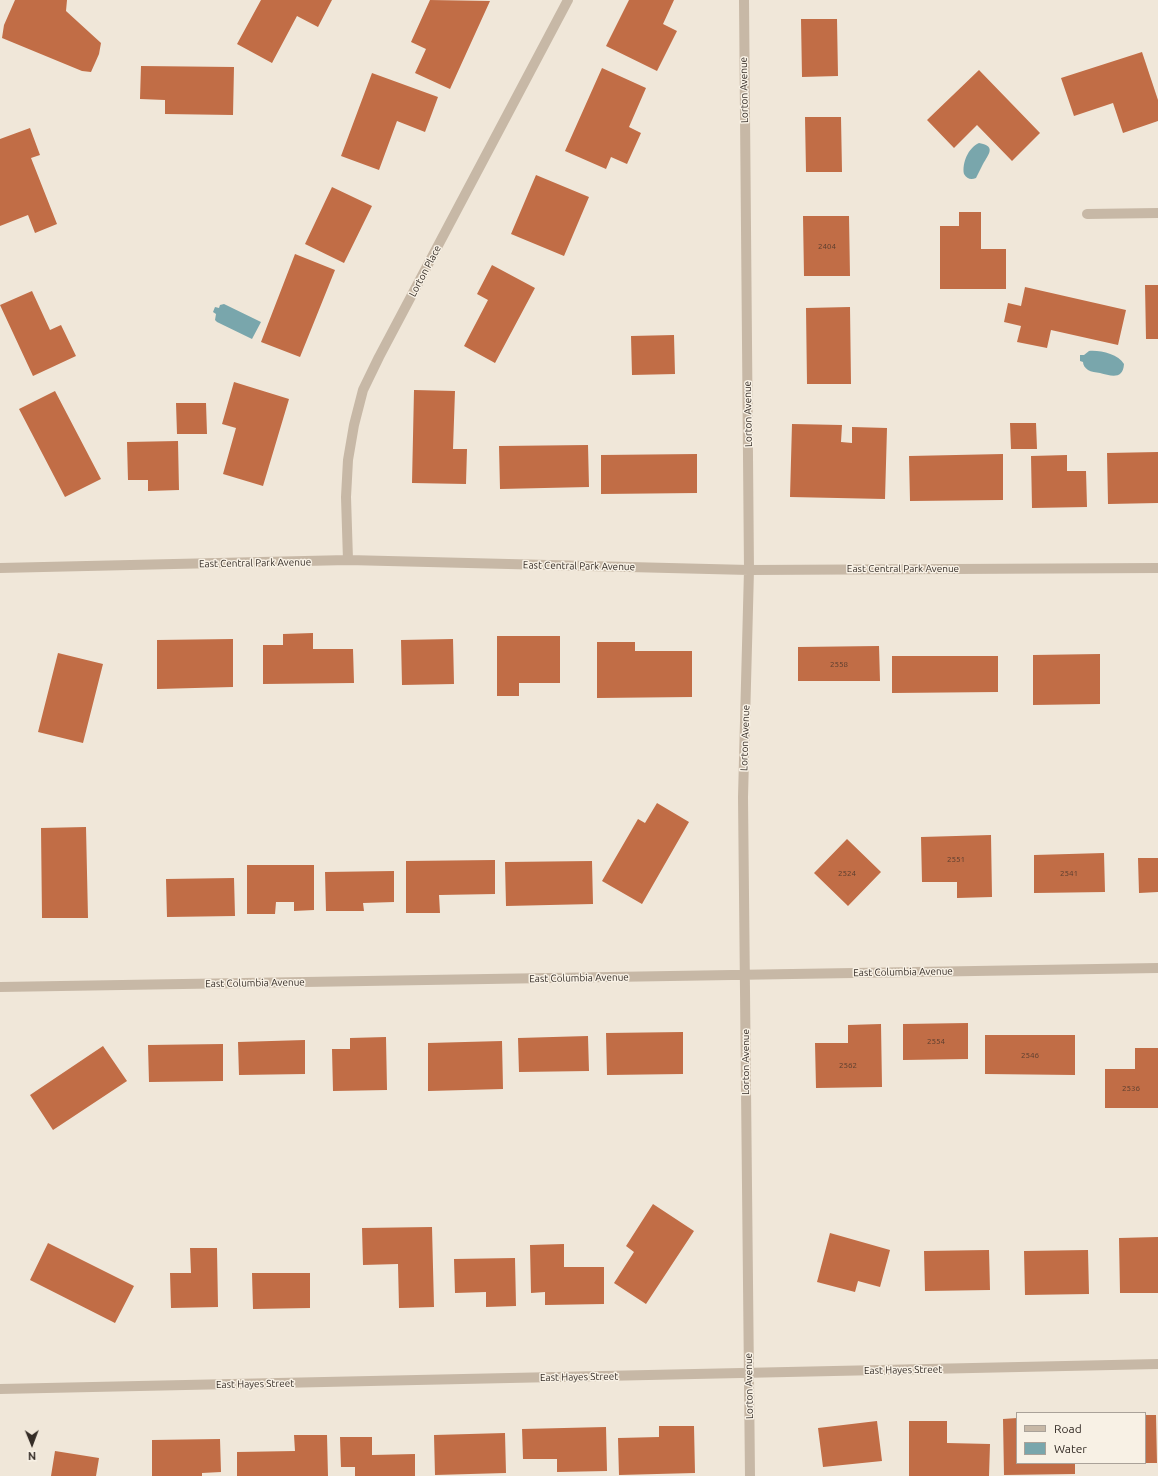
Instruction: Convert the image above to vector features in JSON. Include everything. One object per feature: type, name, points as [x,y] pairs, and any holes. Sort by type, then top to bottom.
[{"type":"street","name":"Lorton Place","points":[[348,560],[346,498],[348,460],[354,425],[363,390],[568,0]]},
{"type":"street","name":"Lorton Avenue","points":[[744,0],[749,570],[743,797],[750,1476]]},
{"type":"street","points":[[1087,214],[1158,213]]},
{"type":"street","name":"East Central Park Avenue","points":[[0,568],[348,560],[749,570],[1158,568]]},
{"type":"street","name":"East Columbia Avenue","points":[[0,987],[1158,968]]},
{"type":"street","name":"East Hayes Street","points":[[0,1389],[1158,1364]]},
{"type":"water","points":[[979,143],[988,146],[990,152],[976,178],[969,179],[964,174],[965,161],[972,148]]},
{"type":"water","points":[[224,304],[261,322],[252,339],[215,320],[216,314],[213,312],[215,307],[219,308],[220,305]]},
{"type":"water","points":[[1089,351],[1103,352],[1118,358],[1124,364],[1121,373],[1116,376],[1112,376],[1088,370],[1084,366],[1083,362],[1080,361],[1080,355],[1084,355]]},
{"type":"building","points":[[15,0],[67,0],[66,11],[101,43],[99,54],[91,72],[82,71],[2,38],[4,25]]},
{"type":"building","points":[[261,0],[332,0],[318,27],[297,16],[272,63],[237,44]]},
{"type":"building","points":[[430,0],[490,1],[450,89],[415,73],[426,49],[411,42]]},
{"type":"building","points":[[629,0],[674,0],[663,24],[677,31],[657,71],[606,46]]},
{"type":"building","points":[[801,19],[837,19],[838,76],[802,77]]},
{"type":"building","points":[[1142,52],[1158,100],[1158,121],[1123,133],[1113,103],[1074,116],[1061,78]]},
{"type":"building","points":[[141,66],[234,67],[233,115],[165,114],[165,100],[140,99]]},
{"type":"building","points":[[602,68],[646,88],[629,127],[641,133],[627,164],[611,157],[606,169],[565,151]]},
{"type":"building","points":[[979,70],[1040,133],[1012,161],[977,125],[954,148],[927,120]]},
{"type":"building","points":[[372,73],[438,97],[425,132],[397,121],[379,170],[341,156]]},
{"type":"building","points":[[805,117],[841,117],[842,172],[806,172]]},
{"type":"building","points":[[30,128],[40,155],[31,158],[57,224],[35,233],[28,215],[0,226],[0,139]]},
{"type":"building","points":[[536,175],[589,197],[564,256],[511,234]]},
{"type":"building","points":[[332,187],[372,206],[344,263],[305,244]]},
{"type":"building","points":[[959,212],[981,212],[981,249],[1006,249],[1006,289],[940,289],[940,226],[959,226]]},
{"type":"building","points":[[803,216],[849,216],[850,276],[804,276]]},
{"type":"building","points":[[295,254],[335,270],[300,357],[261,342]]},
{"type":"building","points":[[492,265],[535,288],[495,363],[464,346],[488,300],[477,294]]},
{"type":"building","points":[[1145,285],[1158,285],[1158,339],[1146,339]]},
{"type":"building","points":[[1025,287],[1126,310],[1118,345],[1051,330],[1047,348],[1017,342],[1021,326],[1004,322],[1008,303],[1021,306]]},
{"type":"building","points":[[32,291],[50,330],[61,325],[76,356],[33,376],[0,305]]},
{"type":"building","points":[[850,307],[851,384],[807,384],[806,308]]},
{"type":"building","points":[[674,335],[675,374],[632,375],[631,336]]},
{"type":"building","points":[[234,382],[289,399],[263,486],[223,474],[236,428],[222,424]]},
{"type":"building","points":[[414,390],[455,391],[453,449],[467,449],[466,484],[412,483]]},
{"type":"building","points":[[55,391],[101,479],[65,497],[19,409]]},
{"type":"building","points":[[176,403],[206,403],[207,434],[177,434]]},
{"type":"building","points":[[1010,423],[1036,423],[1037,449],[1011,449]]},
{"type":"building","points":[[792,424],[842,425],[841,442],[852,443],[852,427],[887,428],[885,499],[790,497]]},
{"type":"building","points":[[178,441],[179,490],[148,491],[148,480],[128,480],[127,442]]},
{"type":"building","points":[[588,445],[589,487],[500,489],[499,446]]},
{"type":"building","points":[[1158,452],[1158,503],[1108,504],[1107,453]]},
{"type":"building","points":[[697,454],[697,493],[601,494],[601,455]]},
{"type":"building","points":[[1003,454],[1003,500],[910,501],[909,456]]},
{"type":"building","points":[[1067,455],[1067,471],[1086,471],[1087,507],[1032,508],[1031,456]]},
{"type":"building","points":[[313,633],[313,649],[353,649],[354,683],[263,684],[263,645],[283,645],[283,634]]},
{"type":"building","points":[[497,636],[560,636],[560,683],[519,683],[519,696],[497,696]]},
{"type":"building","points":[[233,639],[233,687],[157,689],[157,640]]},
{"type":"building","points":[[453,639],[454,684],[402,685],[401,640]]},
{"type":"building","points":[[597,642],[635,642],[635,651],[692,651],[692,697],[597,698]]},
{"type":"building","points":[[879,646],[880,681],[798,681],[798,647]]},
{"type":"building","points":[[58,653],[103,664],[83,743],[38,732]]},
{"type":"building","points":[[1100,654],[1100,704],[1033,705],[1033,655]]},
{"type":"building","points":[[892,656],[998,656],[998,692],[892,693]]},
{"type":"building","points":[[657,803],[689,822],[642,904],[602,881],[638,819],[645,823]]},
{"type":"building","points":[[86,827],[88,918],[42,918],[41,828]]},
{"type":"building","points":[[991,835],[992,897],[957,898],[957,882],[922,882],[921,837]]},
{"type":"building","points":[[847,839],[881,872],[848,906],[814,873]]},
{"type":"building","points":[[1104,853],[1105,892],[1034,893],[1034,855]]},
{"type":"building","points":[[1138,858],[1158,858],[1158,892],[1139,893]]},
{"type":"building","points":[[495,860],[495,894],[439,895],[440,913],[406,913],[406,861]]},
{"type":"building","points":[[592,861],[593,904],[506,906],[505,862]]},
{"type":"building","points":[[247,865],[314,865],[314,910],[294,911],[294,902],[276,902],[275,914],[247,914]]},
{"type":"building","points":[[394,871],[394,902],[363,903],[364,911],[326,911],[325,872]]},
{"type":"building","points":[[234,878],[235,916],[167,917],[166,879]]},
{"type":"building","points":[[968,1023],[968,1059],[903,1060],[903,1024]]},
{"type":"building","points":[[881,1024],[882,1087],[816,1088],[815,1043],[848,1043],[848,1025]]},
{"type":"building","points":[[683,1032],[683,1074],[607,1075],[606,1033]]},
{"type":"building","points":[[985,1035],[1075,1035],[1075,1075],[985,1074]]},
{"type":"building","points":[[588,1036],[589,1071],[519,1072],[518,1038]]},
{"type":"building","points":[[386,1037],[387,1090],[333,1091],[332,1049],[350,1049],[350,1038]]},
{"type":"building","points":[[305,1040],[305,1074],[239,1075],[238,1042]]},
{"type":"building","points":[[502,1041],[503,1089],[428,1091],[428,1043]]},
{"type":"building","points":[[223,1044],[223,1081],[149,1082],[148,1045]]},
{"type":"building","points":[[103,1046],[127,1081],[53,1130],[30,1095]]},
{"type":"building","points":[[1135,1048],[1158,1048],[1158,1108],[1105,1108],[1105,1069],[1135,1069]]},
{"type":"building","points":[[653,1204],[694,1231],[646,1304],[614,1283],[634,1252],[626,1246]]},
{"type":"building","points":[[432,1227],[434,1307],[399,1308],[398,1264],[363,1265],[362,1228]]},
{"type":"building","points":[[830,1233],[890,1250],[880,1287],[858,1281],[855,1292],[817,1282]]},
{"type":"building","points":[[1158,1237],[1158,1293],[1120,1293],[1119,1238]]},
{"type":"building","points":[[48,1243],[134,1286],[115,1323],[30,1280]]},
{"type":"building","points":[[564,1244],[564,1267],[604,1267],[604,1304],[545,1305],[545,1292],[531,1293],[530,1245]]},
{"type":"building","points":[[190,1248],[217,1248],[218,1307],[171,1308],[170,1273],[191,1273]]},
{"type":"building","points":[[989,1250],[990,1290],[925,1291],[924,1251]]},
{"type":"building","points":[[1088,1250],[1089,1294],[1025,1295],[1024,1251]]},
{"type":"building","points":[[515,1258],[516,1306],[486,1307],[486,1292],[455,1293],[454,1259]]},
{"type":"building","points":[[252,1273],[310,1273],[310,1308],[253,1309]]},
{"type":"building","points":[[1146,1415],[1156,1415],[1157,1463],[1146,1463]]},
{"type":"building","points":[[1016,1418],[1016,1464],[1075,1464],[1075,1474],[1004,1475],[1003,1419]]},
{"type":"building","points":[[877,1421],[882,1461],[823,1467],[818,1428]]},
{"type":"building","points":[[909,1421],[947,1421],[947,1443],[990,1444],[989,1476],[909,1476]]},
{"type":"building","points":[[659,1426],[694,1426],[695,1473],[619,1475],[618,1438],[659,1437]]},
{"type":"building","points":[[606,1427],[607,1471],[557,1472],[557,1459],[523,1459],[522,1429]]},
{"type":"building","points":[[505,1433],[506,1473],[435,1475],[434,1435]]},
{"type":"building","points":[[294,1435],[327,1435],[328,1476],[237,1476],[237,1452],[295,1451]]},
{"type":"building","points":[[340,1437],[372,1437],[372,1455],[415,1454],[415,1476],[355,1476],[355,1467],[341,1467]]},
{"type":"building","points":[[220,1439],[221,1472],[202,1473],[202,1476],[152,1476],[152,1440]]},
{"type":"building","points":[[55,1451],[99,1458],[96,1476],[51,1476]]}]
